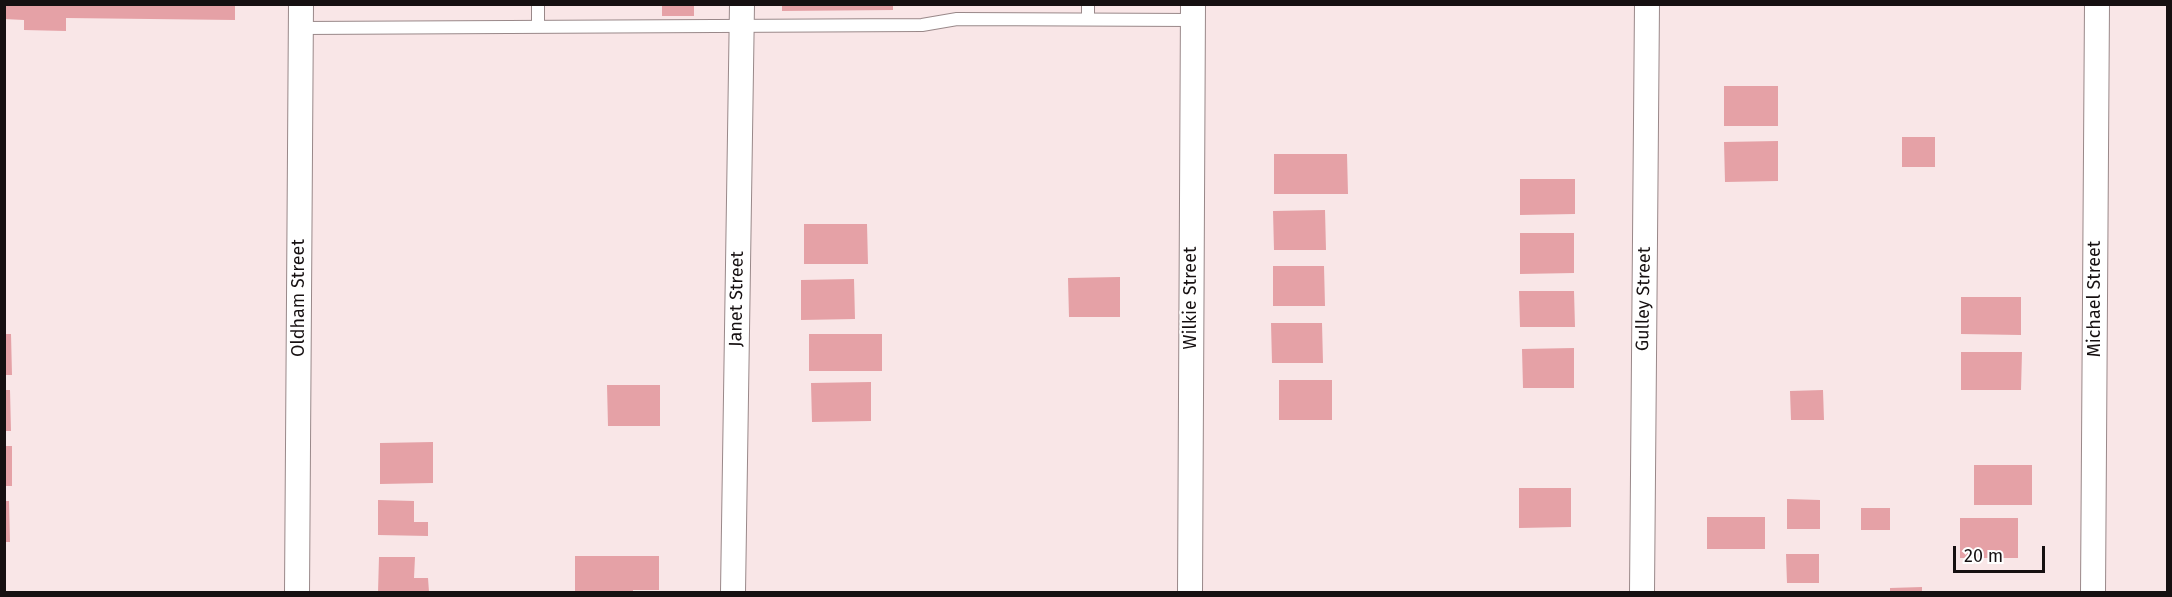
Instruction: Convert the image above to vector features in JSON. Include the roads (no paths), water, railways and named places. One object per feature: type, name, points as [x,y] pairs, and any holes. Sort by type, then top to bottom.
[{"type":"street","name":"Gulley Street","points":[[1642,592],[1647,4]]},
{"type":"street","name":"Michael Street","points":[[2093,592],[2097,4]]},
{"type":"street","name":"Wilkie Street","points":[[1190,592],[1193,12]]},
{"type":"street","name":"Janet Street","points":[[733,592],[742,15]]},
{"type":"street","name":"Oldham Street","points":[[297,592],[301,16]]},
{"type":"lane","points":[[538,4],[538,27]]},
{"type":"lane","points":[[1088,4],[1088,20]]},
{"type":"lane","points":[[301,16],[538,27],[742,15],[922,25],[957,19],[1088,20],[1193,12]]}]
